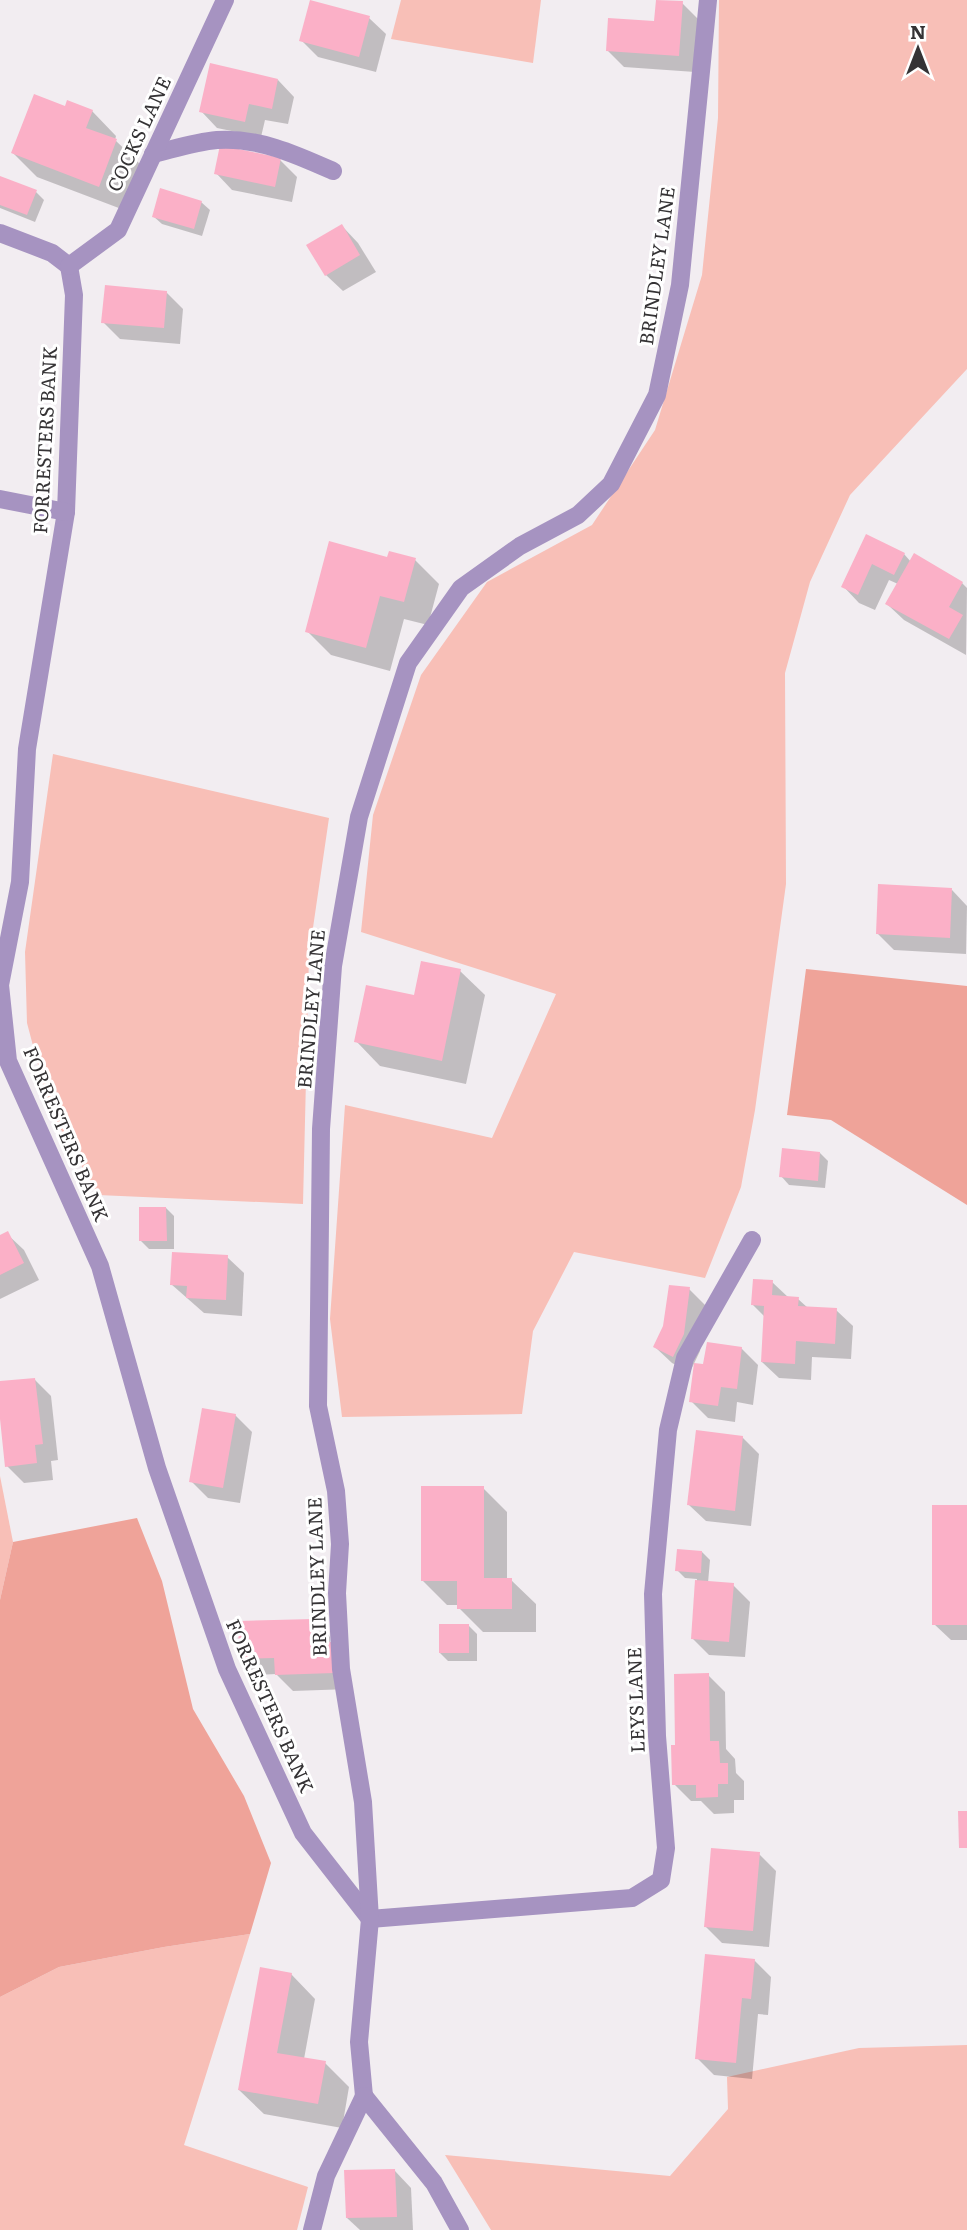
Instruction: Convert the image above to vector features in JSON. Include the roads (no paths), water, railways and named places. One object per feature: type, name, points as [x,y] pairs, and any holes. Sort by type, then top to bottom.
[{"type":"street","name":"COCKS LANE","points":[[69,266],[118,230],[225,0]]},
{"type":"street","name":"BRINDLEY LANE","points":[[364,2096],[359,2042],[370,1919],[363,1802],[341,1669],[337,1593],[340,1544],[336,1490],[318,1406],[321,1129],[332,966],[359,817],[408,663],[461,588],[520,546],[578,515],[611,484],[657,395],[680,285],[708,0]]},
{"type":"street","points":[[153,154],[221,140],[291,152],[333,171]]},
{"type":"street","points":[[0,233],[52,253],[69,266]]},
{"type":"street","name":"FORRESTERS BANK","points":[[69,266],[74,295],[66,512],[27,749],[20,882],[0,985],[8,1061],[100,1266],[157,1468],[227,1669],[303,1833],[370,1919]]},
{"type":"street","points":[[0,499],[66,512]]},
{"type":"street","name":"LEYS LANE","points":[[370,1919],[632,1898],[661,1880],[666,1848],[657,1736],[653,1594],[668,1430],[685,1358],[752,1240]]},
{"type":"street","points":[[312,2230],[326,2176],[364,2096],[434,2183],[460,2230]]}]
